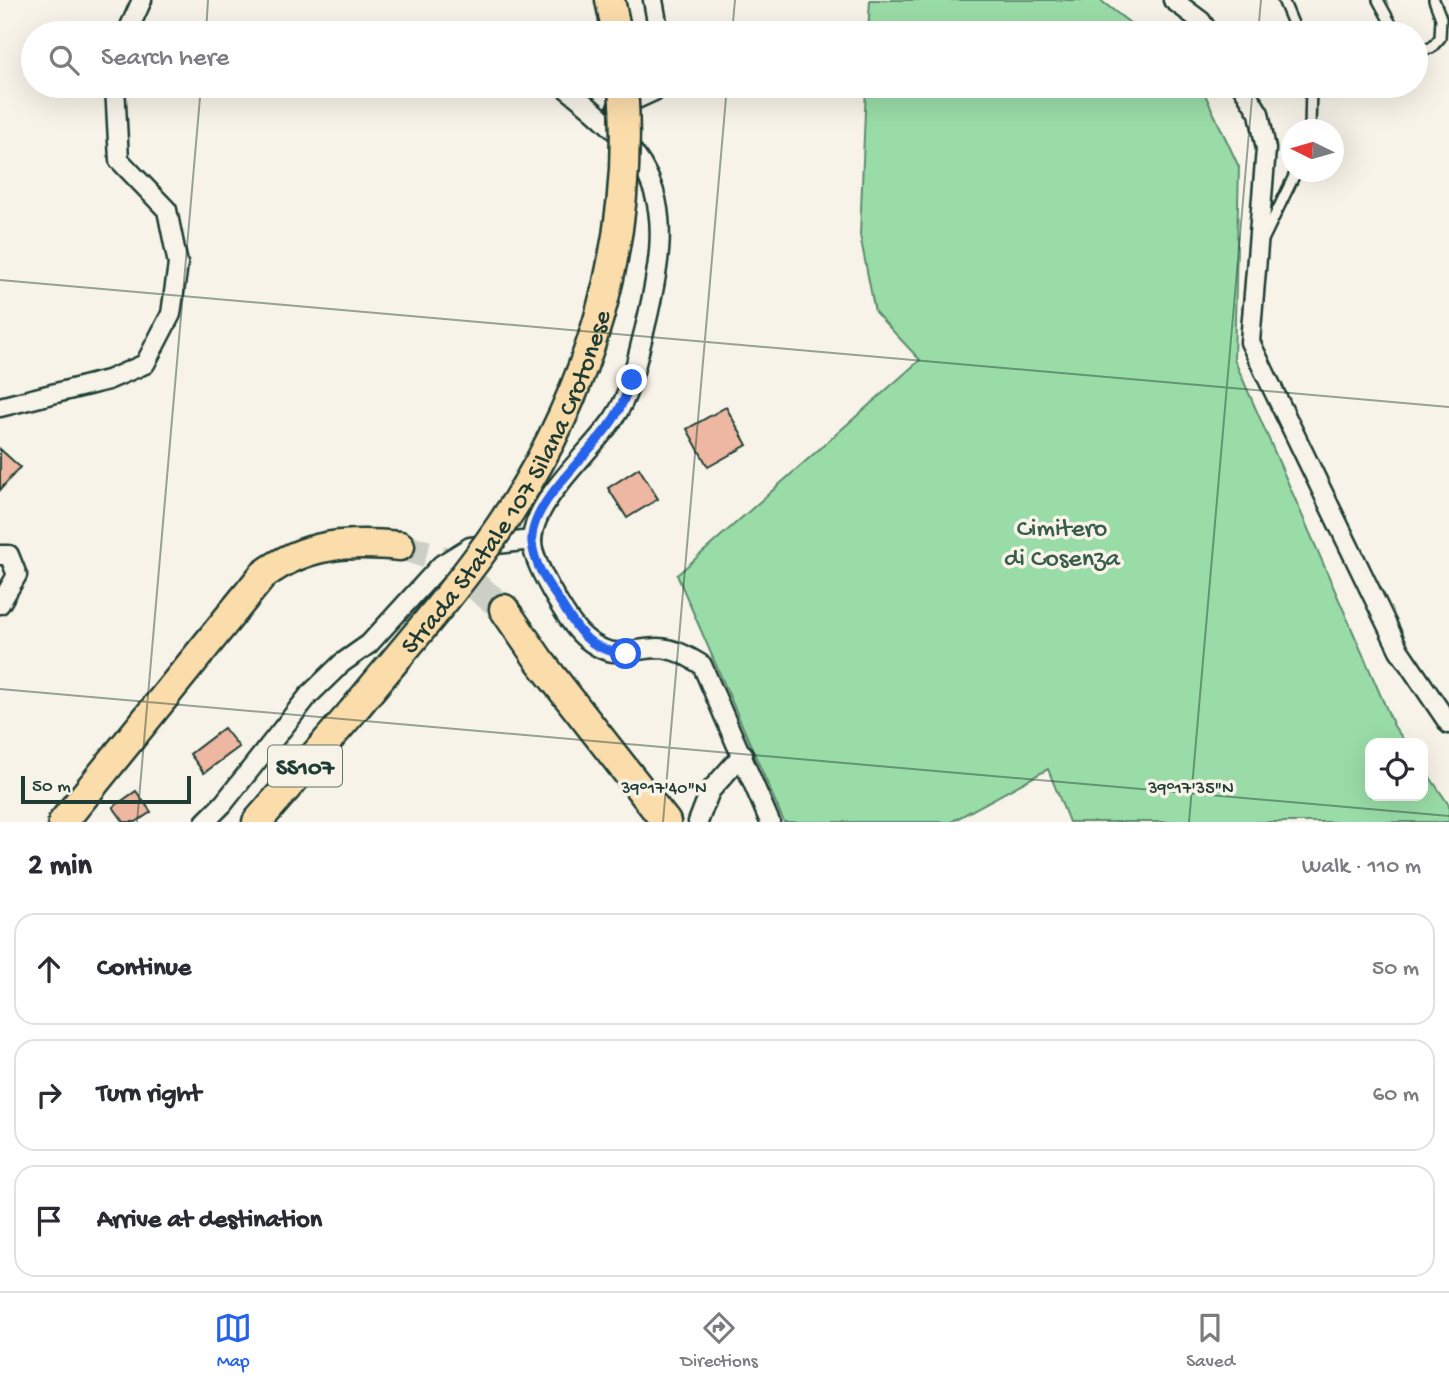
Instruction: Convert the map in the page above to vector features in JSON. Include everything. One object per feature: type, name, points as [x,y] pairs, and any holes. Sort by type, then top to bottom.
[{"type":"main road","name":"Strada Statale 107 Silana Crotonese","points":[[257,822],[442,603],[499,528],[544,455],[578,383],[614,263],[622,202],[625,122],[623,98]]},
{"type":"main road","points":[[63,822],[263,575],[294,556],[325,546],[352,542],[400,546]]},
{"type":"main road","points":[[504,609],[539,660],[666,822]]},
{"type":"street","points":[[133,21],[142,0]]},
{"type":"street","points":[[653,0],[657,21]]},
{"type":"street","points":[[1173,0],[1201,21]]},
{"type":"street","points":[[0,407],[108,380],[145,363],[171,314],[178,264],[167,210],[119,160],[116,98]]},
{"type":"street","points":[[579,98],[601,115],[644,165],[658,199],[662,232],[650,307],[632,380],[616,416],[554,493],[538,519],[532,540],[537,567],[581,635],[604,652],[626,654],[659,648],[682,653],[702,665],[743,754],[770,822]]},
{"type":"street","points":[[601,115],[639,98]]},
{"type":"street","points":[[1249,98],[1258,113],[1266,149],[1250,342],[1399,650],[1449,724]]},
{"type":"street","points":[[205,822],[223,804],[309,695],[342,663],[369,644],[441,565],[470,547],[532,540]]},
{"type":"street","points":[[0,555],[9,555],[17,575],[0,604]]},
{"type":"street","points":[[698,822],[710,791],[743,754]]},
{"type":"lane","points":[[1283,0],[1292,21]]},
{"type":"lane","points":[[1378,0],[1389,21]]},
{"type":"lane","points":[[1428,48],[1440,38],[1441,18],[1434,0]]},
{"type":"lane","points":[[1311,98],[1311,119]]},
{"type":"lane","points":[[1258,251],[1291,182]]},
{"type":"green space","points":[[870,0],[1100,0],[1127,21],[869,21]]},
{"type":"green space","name":"Cimitero di Cosenza","points":[[866,98],[1207,98],[1239,167],[1234,359],[1394,726],[1402,738],[1365,738],[1365,801],[1428,801],[1428,774],[1449,805],[1449,822],[1069,822],[1048,769],[951,822],[784,822],[677,575],[920,360],[875,312],[860,235]]},
{"type":"building","points":[[726,407],[747,445],[708,467],[687,429]]},
{"type":"building","points":[[0,449],[20,467],[0,490]]},
{"type":"building","points":[[639,468],[658,499],[627,518],[608,488]]},
{"type":"building","points":[[224,728],[239,747],[204,773],[190,754]]},
{"type":"building","points":[[136,791],[151,812],[136,822],[124,822],[113,807]]},
{"type":"tunnel","points":[[400,546],[442,559],[504,609]]},
{"type":"route","points":[[626,654],[604,652],[581,635],[537,567],[532,540],[538,519],[554,493],[616,416],[632,380]]}]
